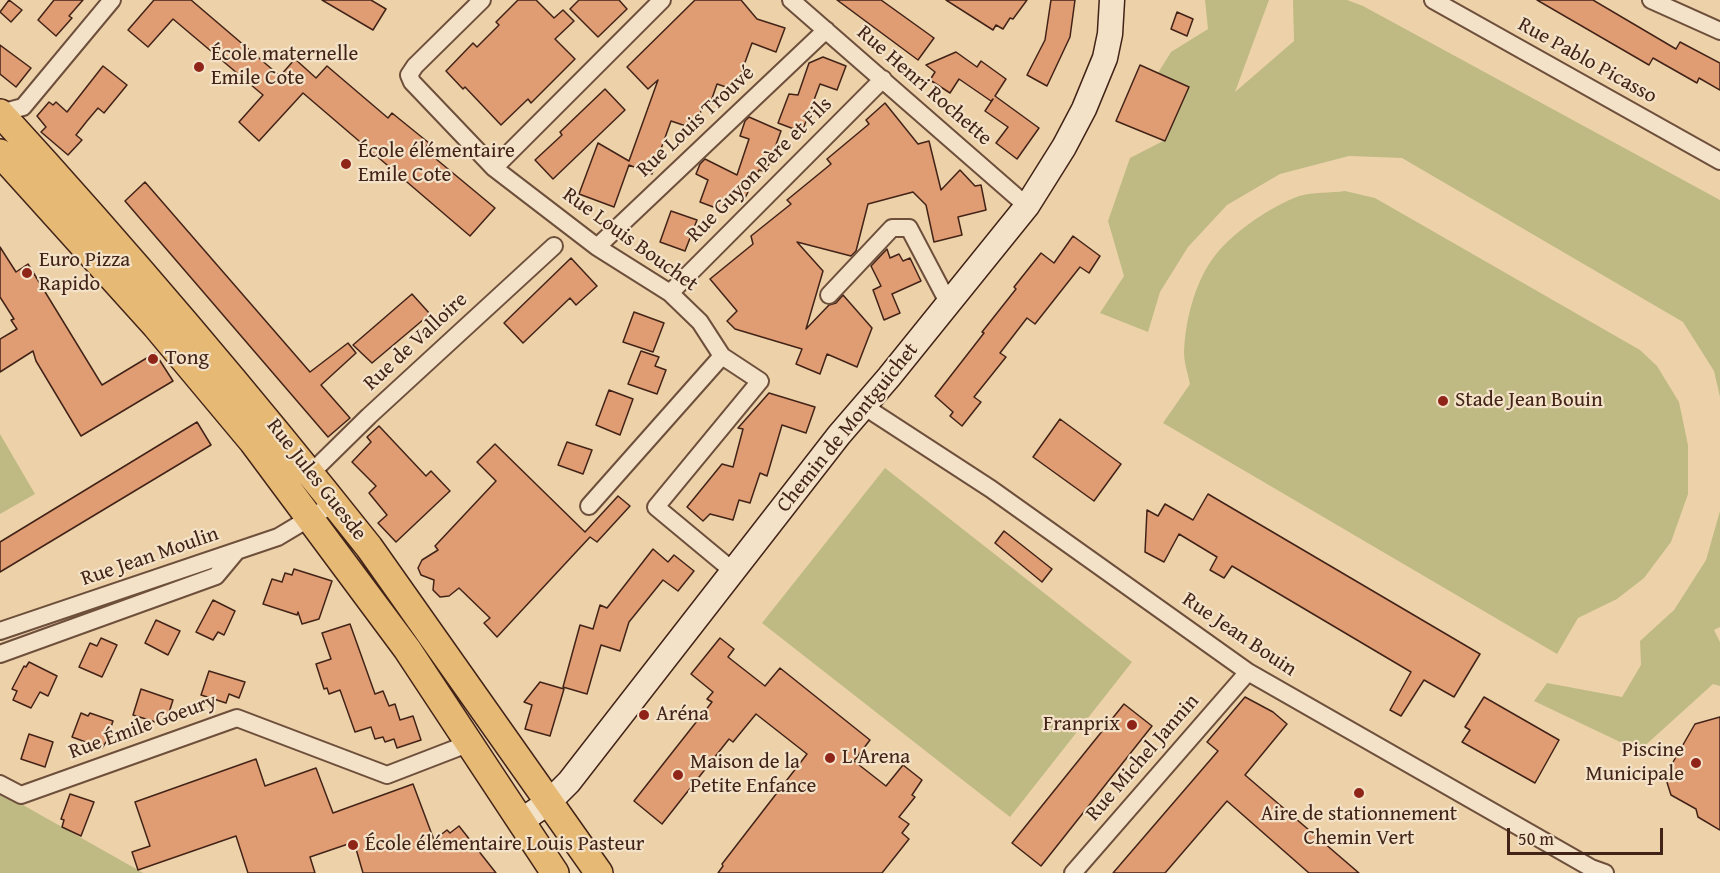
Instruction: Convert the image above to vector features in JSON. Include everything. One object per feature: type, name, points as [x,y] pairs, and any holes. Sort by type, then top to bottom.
[{"type":"main road","name":"Rue Jules Guesde","points":[[0,113],[96,219],[335,503],[599,873]]},
{"type":"main road","name":"Rue Jules Guesde","points":[[0,153],[201,378],[253,442],[407,649],[555,873]]},
{"type":"street","points":[[0,113],[23,108],[112,0]]},
{"type":"street","name":"Rue Louis Bouchet","points":[[482,0],[415,66],[410,75],[412,82],[495,168],[597,247],[670,293],[700,322],[722,356],[760,381],[656,507],[733,571]]},
{"type":"street","points":[[495,168],[662,0]]},
{"type":"street","name":"Rue Henri Rochette","points":[[791,0],[1027,206]]},
{"type":"street","name":"Chemin de Montguichet","points":[[521,821],[549,802],[569,782],[839,435],[865,407],[1027,206],[1064,147],[1084,109],[1105,58],[1110,34],[1112,0]]},
{"type":"street","name":"Rue Pablo Picasso","points":[[1433,0],[1720,161]]},
{"type":"street","points":[[1651,0],[1720,31]]},
{"type":"street","name":"Rue Louis Trouvé","points":[[597,247],[826,30]]},
{"type":"street","name":"Rue Guyon Père et Fils","points":[[670,293],[883,80]]},
{"type":"street","points":[[829,295],[891,228],[909,228],[949,304]]},
{"type":"street","name":"Rue de Valloire","points":[[311,473],[369,416],[554,246]]},
{"type":"street","points":[[589,506],[722,356]]},
{"type":"street","name":"Rue Jean Bouin","points":[[865,407],[1020,509],[1248,672],[1605,873]]},
{"type":"street","name":"Rue Jean Moulin","points":[[0,632],[278,537],[335,503]]},
{"type":"street","points":[[0,654],[216,576],[237,551]]},
{"type":"street","name":"Rue Michel Jannin","points":[[1073,873],[1248,672]]},
{"type":"street","name":"Rue Émile Goeury","points":[[0,784],[21,795],[237,718],[387,775],[470,743]]},
{"type":"shaded area","points":[[1205,0],[1269,0],[1235,92],[1294,41],[1293,0],[1347,0],[1363,6],[1720,200],[1720,397],[1714,371],[1683,322],[1402,158],[1349,156],[1280,174],[1227,205],[1188,247],[1160,292],[1148,332],[1100,313],[1124,276],[1108,221],[1130,158],[1165,140],[1189,87],[1158,73],[1171,52],[1208,29]]},
{"type":"shaded area","points":[[1345,191],[1375,198],[1640,350],[1657,366],[1679,402],[1688,445],[1688,494],[1671,542],[1644,578],[1617,599],[1578,618],[1557,654],[1163,423],[1190,384],[1184,352],[1188,317],[1195,293],[1211,261],[1239,231],[1263,214],[1299,196]]},
{"type":"shaded area","points":[[0,434],[35,494],[0,514]]},
{"type":"shaded area","points":[[885,468],[1132,662],[1010,817],[762,623]]},
{"type":"shaded area","points":[[1720,511],[1720,627],[1714,630],[1720,642],[1720,686],[1713,684],[1639,751],[1534,701],[1547,683],[1622,697],[1641,665],[1640,641],[1674,610],[1706,560]]},
{"type":"shaded area","points":[[0,792],[138,870],[143,873],[0,873]]},
{"type":"building","points":[[9,0],[22,10],[11,22],[0,12]]},
{"type":"building","points":[[54,0],[83,0],[69,16],[72,18],[56,36],[38,20]]},
{"type":"building","points":[[154,0],[191,0],[280,76],[295,59],[316,78],[327,66],[388,118],[392,113],[429,143],[424,149],[495,208],[470,236],[303,93],[259,141],[239,122],[263,95],[173,19],[148,47],[128,30]]},
{"type":"building","points":[[322,0],[371,0],[386,9],[373,30]]},
{"type":"building","points":[[518,0],[536,0],[554,18],[563,10],[574,21],[555,39],[575,59],[531,103],[528,99],[501,125],[465,87],[463,89],[446,71],[473,43],[477,47],[499,25],[496,22]]},
{"type":"building","points":[[579,0],[619,0],[627,9],[598,37],[570,9]]},
{"type":"building","points":[[695,0],[741,0],[757,19],[785,28],[776,52],[752,43],[735,90],[717,84],[709,107],[703,105],[695,129],[671,121],[652,174],[629,165],[614,207],[579,194],[598,143],[629,161],[658,80],[648,89],[627,67]]},
{"type":"building","points":[[837,0],[881,0],[934,38],[918,60]]},
{"type":"building","points":[[946,0],[1027,0],[1003,29],[996,25],[993,30]]},
{"type":"building","points":[[1051,0],[1075,0],[1070,37],[1047,86],[1027,75],[1045,40]]},
{"type":"building","points":[[1537,0],[1593,0],[1676,49],[1680,42],[1720,63],[1720,90],[1699,78],[1697,83],[1653,58],[1649,65]]},
{"type":"building","points":[[1177,12],[1193,19],[1187,36],[1171,29]]},
{"type":"building","points":[[0,45],[31,68],[16,87],[0,74]]},
{"type":"building","points":[[956,52],[977,67],[981,61],[1006,79],[995,96],[1039,128],[1017,159],[996,143],[1008,127],[985,111],[993,99],[991,101],[959,79],[950,93],[930,80],[935,72],[926,65]]},
{"type":"building","points":[[823,57],[846,66],[837,90],[820,84],[802,132],[778,123],[789,94],[798,95],[809,63]]},
{"type":"building","points":[[1140,65],[1189,87],[1165,141],[1116,121]]},
{"type":"building","points":[[103,66],[127,85],[104,113],[98,108],[87,121],[76,135],[82,140],[68,155],[41,132],[46,127],[37,116],[49,102],[53,105],[56,102],[67,112]]},
{"type":"building","points":[[605,89],[625,110],[553,179],[535,160],[562,135],[560,132]]},
{"type":"building","points":[[885,103],[918,144],[929,141],[941,190],[960,170],[975,186],[981,185],[986,210],[958,217],[962,235],[934,242],[926,205],[913,192],[868,204],[856,251],[851,256],[797,242],[823,271],[806,329],[829,305],[836,303],[843,295],[872,328],[857,367],[827,354],[820,374],[796,364],[802,349],[735,329],[727,321],[737,311],[710,279],[753,244],[751,236],[791,204],[787,200],[831,164],[827,159],[869,124],[866,120]]},
{"type":"building","points":[[749,117],[781,131],[766,172],[759,170],[745,198],[731,191],[724,211],[700,202],[708,180],[696,174],[700,164],[705,159],[737,175],[749,139],[740,136],[745,121]]},
{"type":"building","points":[[145,182],[310,372],[348,343],[356,353],[321,385],[350,418],[328,437],[125,201]]},
{"type":"building","points":[[671,211],[697,220],[685,251],[660,242]]},
{"type":"building","points":[[1073,236],[1100,256],[1089,273],[1080,267],[1035,324],[1027,318],[1000,353],[1006,357],[974,397],[981,402],[962,426],[950,416],[953,412],[935,396],[984,333],[982,332],[1016,289],[1014,287],[1041,253],[1054,263]]},
{"type":"building","points":[[0,247],[16,272],[28,264],[102,385],[155,353],[173,381],[81,436],[36,361],[33,351],[0,372],[0,339],[17,329],[11,320],[14,319],[0,297]]},
{"type":"building","points":[[887,249],[890,258],[899,254],[903,261],[910,258],[921,281],[892,294],[900,313],[884,320],[873,290],[881,286],[871,266]]},
{"type":"building","points":[[571,258],[597,286],[576,305],[570,298],[523,343],[504,323]]},
{"type":"building","points":[[412,294],[430,314],[372,363],[353,345]]},
{"type":"building","points":[[634,312],[664,323],[653,352],[623,342]]},
{"type":"building","points":[[641,351],[659,357],[655,366],[666,370],[657,394],[628,384]]},
{"type":"building","points":[[609,390],[633,399],[620,435],[596,425]]},
{"type":"building","points":[[769,393],[815,407],[806,433],[782,425],[767,476],[760,473],[750,503],[739,500],[733,520],[710,514],[703,521],[687,507],[722,464],[733,467],[743,429],[738,428]]},
{"type":"building","points":[[1060,419],[1121,464],[1094,501],[1033,457]]},
{"type":"building","points":[[197,422],[211,445],[0,572],[0,542]]},
{"type":"building","points":[[379,426],[426,476],[431,471],[450,491],[396,542],[378,523],[387,515],[369,493],[376,486],[352,462],[371,442],[367,437]]},
{"type":"building","points":[[567,442],[592,450],[583,474],[558,465]]},
{"type":"building","points":[[495,444],[585,532],[618,496],[630,506],[597,542],[590,537],[497,637],[484,623],[490,618],[459,588],[449,596],[440,597],[433,590],[434,580],[421,575],[418,568],[422,560],[438,550],[435,546],[496,481],[477,462]]},
{"type":"building","points":[[1208,494],[1480,654],[1454,697],[1424,680],[1401,716],[1390,710],[1411,672],[1232,566],[1224,578],[1210,570],[1217,557],[1179,534],[1164,562],[1145,552],[1147,510],[1158,516],[1165,504],[1193,520]]},
{"type":"building","points":[[1004,531],[1052,569],[1042,582],[995,543]]},
{"type":"building","points":[[653,549],[668,562],[674,555],[694,571],[678,591],[663,580],[629,622],[620,651],[601,645],[587,694],[563,687],[580,625],[593,629],[600,605],[607,608]]},
{"type":"building","points":[[294,569],[332,581],[319,619],[302,624],[298,612],[297,615],[263,604],[272,579],[282,582],[285,573],[292,575]]},
{"type":"building","points":[[213,600],[235,611],[224,635],[218,632],[213,640],[196,632]]},
{"type":"building","points":[[156,620],[180,631],[168,655],[145,643]]},
{"type":"building","points":[[350,624],[375,694],[383,691],[389,706],[395,704],[400,720],[413,716],[421,740],[397,748],[394,739],[385,742],[383,737],[375,739],[371,727],[355,732],[340,690],[329,694],[327,688],[324,689],[316,664],[331,659],[322,633]]},
{"type":"building","points":[[101,638],[117,645],[102,677],[79,667],[90,643],[97,646]]},
{"type":"building","name":"L'Arena","points":[[720,638],[734,649],[728,657],[765,686],[780,668],[870,740],[854,761],[886,786],[903,765],[922,780],[912,795],[915,797],[899,817],[909,824],[902,833],[909,839],[882,873],[718,873],[722,864],[807,754],[756,714],[733,742],[729,739],[662,824],[634,801],[712,702],[707,699],[713,692],[691,674]]},
{"type":"building","points":[[29,662],[57,676],[48,696],[40,692],[31,708],[13,700],[17,691],[12,689],[24,666],[26,667]]},
{"type":"building","points":[[209,671],[245,682],[239,698],[229,694],[226,703],[201,695]]},
{"type":"building","points":[[540,682],[564,689],[550,736],[525,729],[532,705],[524,702]]},
{"type":"building","points":[[141,689],[173,700],[165,725],[133,715]]},
{"type":"building","points":[[1245,697],[1273,712],[1287,724],[1245,775],[1359,873],[1309,873],[1227,801],[1165,873],[1113,873],[1218,751],[1207,742]]},
{"type":"building","points":[[1484,697],[1559,740],[1535,783],[1462,742],[1470,730],[1465,727]]},
{"type":"building","points":[[1124,704],[1152,726],[1041,866],[1012,843]]},
{"type":"building","points":[[81,713],[88,716],[90,713],[113,721],[102,748],[72,737]]},
{"type":"building","name":"Piscine Municipale","points":[[1720,717],[1720,830],[1698,817],[1696,809],[1671,795],[1665,776],[1695,724]]},
{"type":"building","points":[[29,734],[53,742],[45,767],[21,759]]},
{"type":"building","points":[[256,759],[265,786],[316,768],[333,813],[413,784],[434,840],[447,830],[450,833],[459,826],[496,873],[363,873],[354,842],[310,857],[315,873],[248,873],[236,836],[138,870],[132,852],[150,846],[135,802]]},
{"type":"building","points":[[70,794],[94,802],[81,836],[62,827],[64,820],[61,819]]},
{"type":"place","name":"École maternelle Emile Cote","points":[[199,67]]},
{"type":"place","name":"École élémentaire Emile Cote","points":[[346,164]]},
{"type":"place","name":"Euro Pizza Rapido","points":[[27,273]]},
{"type":"place","name":"Tong","points":[[153,359]]},
{"type":"place","name":"Stade Jean Bouin","points":[[1443,401]]},
{"type":"place","name":"Aréna","points":[[644,715]]},
{"type":"place","name":"Franprix","points":[[1132,725]]},
{"type":"place","name":"L'Arena","points":[[830,758]]},
{"type":"place","name":"Piscine Municipale","points":[[1696,763]]},
{"type":"place","name":"Maison de la Petite Enfance","points":[[678,775]]},
{"type":"place","name":"Aire de stationnement Chemin Vert","points":[[1359,793]]},
{"type":"place","name":"École élémentaire Louis Pasteur","points":[[353,845]]}]
